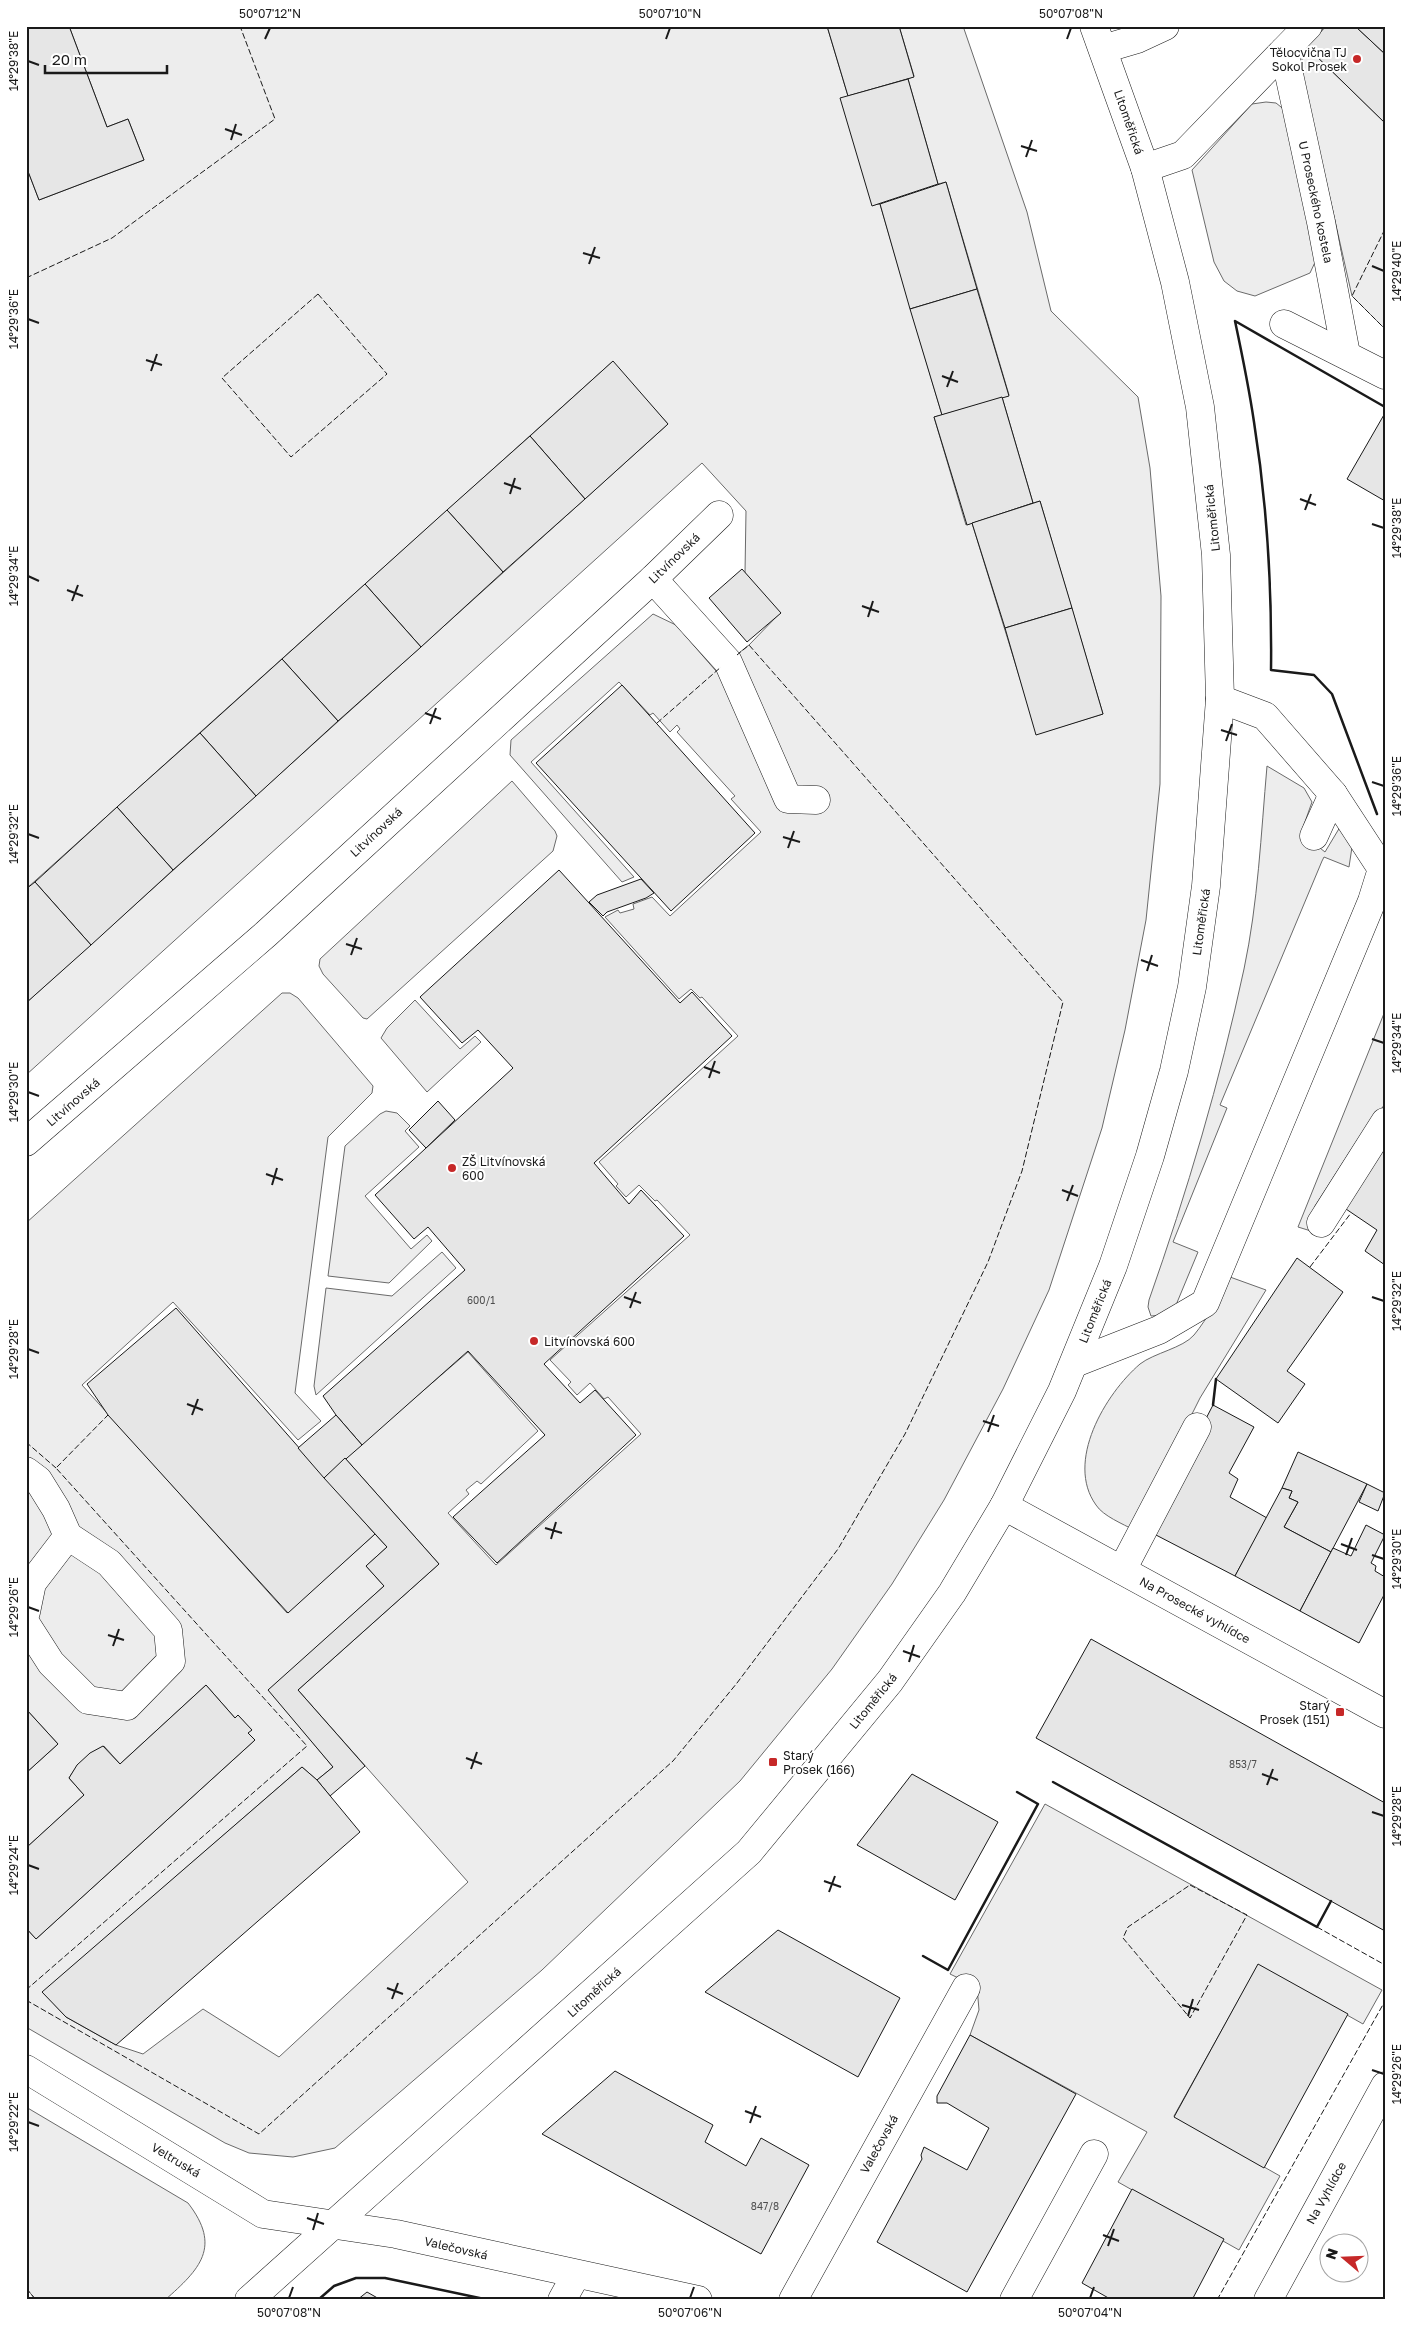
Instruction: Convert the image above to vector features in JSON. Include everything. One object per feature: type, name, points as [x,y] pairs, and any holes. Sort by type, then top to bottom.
[{"type":"street","points":[[1099,38],[1137,39],[1165,26]]},
{"type":"street","points":[[1145,168],[1183,155],[1308,26]]},
{"type":"street","name":"Litoměřická","points":[[248,2300],[749,1852],[890,1681],[952,1593],[1004,1506],[1074,1364],[1116,1256],[1150,1156],[1174,1071],[1192,987],[1206,886],[1220,699],[1216,555],[1200,407],[1175,282],[1145,168],[1099,38]]},
{"type":"street","name":"U Proseckého kostela","points":[[1284,51],[1321,222],[1346,354]]},
{"type":"street","points":[[1284,324],[1385,375]]},
{"type":"street","name":"Litvínovská","points":[[26,1142],[266,934],[653,579],[719,515]]},
{"type":"street","points":[[653,579],[728,662],[788,799],[816,800]]},
{"type":"street","points":[[1074,1364],[1159,1330],[1205,1303],[1372,901],[1382,870],[1333,794],[1265,716],[1220,699]]},
{"type":"street","points":[[1314,836],[1333,794]]},
{"type":"street","points":[[1320,1223],[1385,1122]]},
{"type":"street","points":[[1122,1570],[1197,1426]]},
{"type":"street","points":[[26,1471],[38,1480],[56,1509],[68,1536],[109,1563],[168,1630],[171,1661],[127,1706],[88,1700],[51,1663],[26,1624]]},
{"type":"street","name":"Na Prosecké vyhlídce","points":[[1004,1506],[1385,1714]]},
{"type":"street","points":[[26,1612],[32,1583],[68,1536]]},
{"type":"street","name":"Valečovská","points":[[793,2300],[966,1988]]},
{"type":"street","name":"Veltruská","points":[[26,2069],[263,2214],[335,2224]]},
{"type":"street","name":"Na Vyhlídce","points":[[1268,2300],[1385,2086]]},
{"type":"street","points":[[1014,2300],[1094,2154]]},
{"type":"street","name":"Valečovská","points":[[335,2224],[396,2234],[576,2275],[698,2300]]},
{"type":"street","points":[[562,2300],[576,2275]]},
{"type":"shaded area","points":[[69,26],[827,26],[848,96],[873,205],[880,204],[942,415],[934,417],[966,525],[972,523],[1037,734],[1103,714],[1040,501],[1033,503],[1002,397],[1009,395],[946,182],[938,184],[908,79],[914,76],[899,26],[963,26],[1027,212],[1051,311],[1138,397],[1150,468],[1161,596],[1160,784],[1146,920],[1125,1030],[1102,1128],[1049,1290],[1003,1389],[944,1500],[892,1584],[832,1669],[740,1781],[542,1970],[335,2148],[293,2157],[249,2153],[225,2143],[26,2027],[26,1928],[36,1939],[255,1740],[248,1733],[251,1730],[238,1715],[235,1718],[206,1685],[120,1764],[104,1746],[84,1759],[69,1778],[84,1795],[26,1848],[26,1773],[58,1744],[26,1709],[26,1223],[282,993],[290,993],[298,998],[373,1086],[372,1093],[328,1137],[295,1393],[321,1421],[298,1440],[173,1302],[82,1385],[287,1613],[375,1534],[387,1547],[366,1566],[384,1586],[269,1690],[333,1767],[317,1780],[302,1767],[43,1992],[66,2017],[116,2045],[143,2054],[203,2009],[279,2057],[468,1882],[298,1690],[439,1564],[345,1458],[468,1352],[538,1431],[481,1484],[477,1481],[466,1490],[469,1494],[448,1513],[496,1565],[641,1434],[608,1397],[604,1399],[590,1383],[577,1395],[568,1385],[571,1382],[550,1360],[690,1235],[657,1200],[655,1201],[639,1185],[626,1197],[616,1186],[618,1184],[599,1162],[738,1036],[702,997],[700,998],[691,989],[679,999],[605,917],[618,910],[620,913],[634,909],[633,904],[652,897],[670,916],[761,832],[731,799],[735,796],[677,732],[680,729],[677,725],[670,732],[653,713],[650,715],[619,682],[531,762],[634,877],[622,882],[510,755],[511,740],[653,614],[676,625],[716,671],[749,645],[780,613],[745,573],[746,511],[702,463],[26,1075],[26,1003],[668,424],[612,362],[26,889],[26,166],[39,200],[144,160],[128,119],[107,127]]},
{"type":"shaded area","points":[[1307,47],[1385,123],[1385,329],[1352,296],[1301,70],[1302,59]]},
{"type":"shaded area","points":[[1276,103],[1286,111],[1317,258],[1310,273],[1255,296],[1237,291],[1224,281],[1214,262],[1192,170],[1252,104]]},
{"type":"shaded area","points":[[1267,766],[1304,788],[1312,802],[1301,833],[1325,852],[1340,827],[1352,847],[1349,867],[1324,857],[1322,861],[1220,1105],[1227,1108],[1173,1242],[1198,1252],[1176,1305],[1164,1315],[1151,1316],[1148,1307],[1149,1300],[1202,1136],[1235,1011],[1244,969],[1256,894]]},
{"type":"shaded area","points":[[512,781],[555,831],[557,836],[553,851],[367,1019],[363,1018],[323,974],[319,966],[320,959]]},
{"type":"shaded area","points":[[415,1000],[460,1049],[475,1036],[481,1042],[427,1092],[381,1038],[387,1028]]},
{"type":"shaded area","points":[[1385,1011],[1385,1104],[1358,1139],[1315,1206],[1311,1231],[1298,1227]]},
{"type":"shaded area","points":[[386,1111],[397,1113],[410,1126],[405,1131],[419,1147],[365,1196],[411,1249],[427,1235],[432,1241],[389,1283],[328,1276],[345,1146],[380,1114]]},
{"type":"shaded area","points":[[442,1252],[456,1268],[316,1395],[314,1386],[326,1288],[392,1296]]},
{"type":"shaded area","points":[[1230,1277],[1266,1290],[1200,1398],[1134,1530],[1103,1513],[1096,1505],[1088,1488],[1085,1469],[1087,1449],[1093,1430],[1114,1393],[1140,1364],[1189,1340],[1194,1335],[1209,1314]]},
{"type":"shaded area","points":[[1045,1804],[1382,1990],[1363,2024],[1258,1965],[1174,2116],[1280,2176],[1239,2250],[1118,2182],[1147,2132],[970,2035],[979,2010],[977,1987],[950,1974]]},
{"type":"shaded area","points":[[26,2107],[188,2203],[204,2232],[205,2245],[197,2267],[165,2300],[36,2300],[26,2288]]},
{"type":"building","points":[[26,26],[69,26],[107,127],[128,119],[144,160],[39,200],[26,166]]},
{"type":"building","points":[[827,26],[899,26],[914,77],[848,96]]},
{"type":"building","points":[[1326,26],[1355,26],[1385,54],[1385,123],[1307,47]]},
{"type":"building","points":[[1355,26],[1385,26],[1385,54]]},
{"type":"building","points":[[908,79],[938,184],[872,206],[840,98]]},
{"type":"building","points":[[946,182],[977,289],[910,309],[880,204]]},
{"type":"building","points":[[977,289],[1009,396],[942,415],[910,309]]},
{"type":"building","points":[[613,361],[668,424],[585,499],[530,436]]},
{"type":"building","points":[[1002,397],[1033,503],[967,525],[934,417]]},
{"type":"building","points":[[1385,413],[1385,501],[1347,479]]},
{"type":"building","points":[[530,436],[585,499],[503,572],[447,510]]},
{"type":"building","points":[[1040,501],[1072,608],[1005,628],[972,523]]},
{"type":"building","points":[[447,510],[503,572],[421,647],[365,584]]},
{"type":"building","points":[[742,569],[781,613],[747,642],[709,598]]},
{"type":"building","points":[[365,584],[421,647],[338,721],[282,659]]},
{"type":"building","points":[[1072,608],[1103,714],[1036,735],[1005,628]]},
{"type":"building","points":[[282,659],[338,721],[256,796],[200,733]]},
{"type":"building","points":[[622,685],[755,833],[671,911],[536,763]]},
{"type":"building","points":[[200,733],[256,796],[173,870],[117,807]]},
{"type":"building","points":[[117,807],[173,870],[91,945],[35,882]]},
{"type":"building","points":[[559,870],[680,1003],[692,992],[732,1036],[594,1163],[629,1204],[641,1190],[684,1236],[544,1364],[580,1403],[595,1390],[636,1435],[497,1563],[453,1517],[545,1435],[468,1351],[362,1445],[336,1415],[323,1396],[465,1270],[428,1227],[414,1239],[375,1195],[513,1068],[478,1030],[462,1043],[420,997]]},
{"type":"building","points":[[641,879],[654,893],[646,898],[607,912],[603,916],[589,902],[597,895]]},
{"type":"building","points":[[35,882],[91,945],[26,1003],[26,889]]},
{"type":"building","points":[[438,1101],[455,1120],[426,1148],[409,1130]]},
{"type":"building","points":[[1385,1148],[1385,1265],[1365,1251],[1377,1230],[1343,1207]]},
{"type":"building","points":[[1297,1258],[1343,1292],[1287,1371],[1305,1384],[1278,1423],[1216,1379]]},
{"type":"building","points":[[176,1308],[375,1534],[288,1613],[108,1415],[87,1384]]},
{"type":"building","points":[[1213,1405],[1254,1427],[1229,1473],[1238,1479],[1230,1497],[1267,1518],[1235,1576],[1156,1535],[1153,1521]]},
{"type":"building","points":[[336,1415],[362,1445],[324,1478],[298,1448]]},
{"type":"building","points":[[1298,1452],[1367,1484],[1331,1552],[1284,1527],[1298,1502],[1289,1498],[1292,1491],[1282,1488]]},
{"type":"building","points":[[345,1458],[439,1564],[298,1690],[365,1766],[330,1796],[317,1780],[333,1767],[268,1690],[384,1586],[366,1566],[387,1547],[324,1478]]},
{"type":"building","points":[[1367,1484],[1385,1493],[1378,1511],[1359,1502]]},
{"type":"building","points":[[1282,1488],[1292,1491],[1289,1498],[1298,1502],[1284,1527],[1331,1552],[1300,1611],[1235,1576]]},
{"type":"building","points":[[1366,1525],[1385,1535],[1371,1563],[1376,1566],[1375,1571],[1385,1577],[1385,1593],[1359,1643],[1300,1611],[1333,1548],[1351,1556]]},
{"type":"building","points":[[1091,1639],[1385,1803],[1385,1931],[1036,1738]]},
{"type":"building","points":[[206,1685],[235,1718],[238,1715],[252,1730],[248,1733],[255,1740],[36,1939],[26,1928],[26,1848],[84,1795],[69,1778],[77,1765],[90,1753],[103,1746],[120,1764]]},
{"type":"building","points":[[26,1709],[58,1744],[26,1773]]},
{"type":"building","points":[[302,1767],[317,1780],[360,1832],[116,2045],[66,2017],[42,1992]]},
{"type":"building","points":[[912,1774],[998,1822],[955,1900],[857,1845]]},
{"type":"building","points":[[778,1930],[900,1998],[858,2077],[705,1992]]},
{"type":"building","points":[[1258,1964],[1348,2014],[1264,2168],[1174,2117]]},
{"type":"building","points":[[970,2035],[1076,2094],[967,2292],[877,2242],[922,2159],[921,2155],[924,2147],[967,2170],[989,2128],[947,2103],[937,2103],[937,2096]]},
{"type":"building","points":[[615,2071],[713,2125],[705,2142],[746,2166],[761,2138],[809,2165],[761,2254],[542,2134]]},
{"type":"building","points":[[1132,2189],[1224,2239],[1192,2300],[1112,2300],[1082,2283]]},
{"type":"building","points":[[367,2292],[381,2300],[357,2300]]},
{"type":"fence","points":[[26,278],[112,238],[275,119],[240,26]]},
{"type":"fence","points":[[1385,229],[1352,296],[1385,329]]},
{"type":"fence","points":[[318,294],[387,374],[291,457],[222,378],[318,294]]},
{"type":"fence","points":[[26,2000],[259,2134],[673,1761],[737,1683],[838,1549],[905,1434],[988,1262],[1022,1171],[1063,1002],[749,645],[737,655]]},
{"type":"fence","points":[[657,723],[721,667]]},
{"type":"fence","points":[[1310,1267],[1351,1213]]},
{"type":"fence","points":[[26,1990],[307,1746],[56,1468],[108,1415]]},
{"type":"fence","points":[[26,1442],[56,1468]]},
{"type":"fence","points":[[1190,1885],[1247,1915],[1190,2018],[1123,1938],[1128,1927],[1190,1885]]},
{"type":"fence","points":[[1317,1927],[1385,1965]]},
{"type":"fence","points":[[1217,2300],[1385,2001]]},
{"type":"fence","points":[[26,2288],[36,2300]]},
{"type":"wall","points":[[1377,814],[1332,694],[1314,675],[1271,670],[1271,608],[1259,453],[1235,321],[1385,407]]},
{"type":"wall","points":[[1213,1405],[1216,1379]]},
{"type":"wall","points":[[1053,1782],[1317,1927],[1331,1901]]},
{"type":"wall","points":[[923,1956],[948,1970],[1038,1804],[1017,1792]]},
{"type":"wall","points":[[318,2300],[334,2286],[356,2278],[385,2278],[489,2300]]},
{"type":"place","name":"Tělocvična TJ Sokol Prosek","points":[[1357,59]]},
{"type":"place","name":"ZŠ Litvínovská 600","points":[[452,1168]]},
{"type":"place","name":"Litvínovská 600","points":[[534,1341]]},
{"type":"place","name":"Starý Prosek (151)","points":[[1340,1712]]},
{"type":"place","name":"Starý Prosek (166)","points":[[773,1762]]}]
